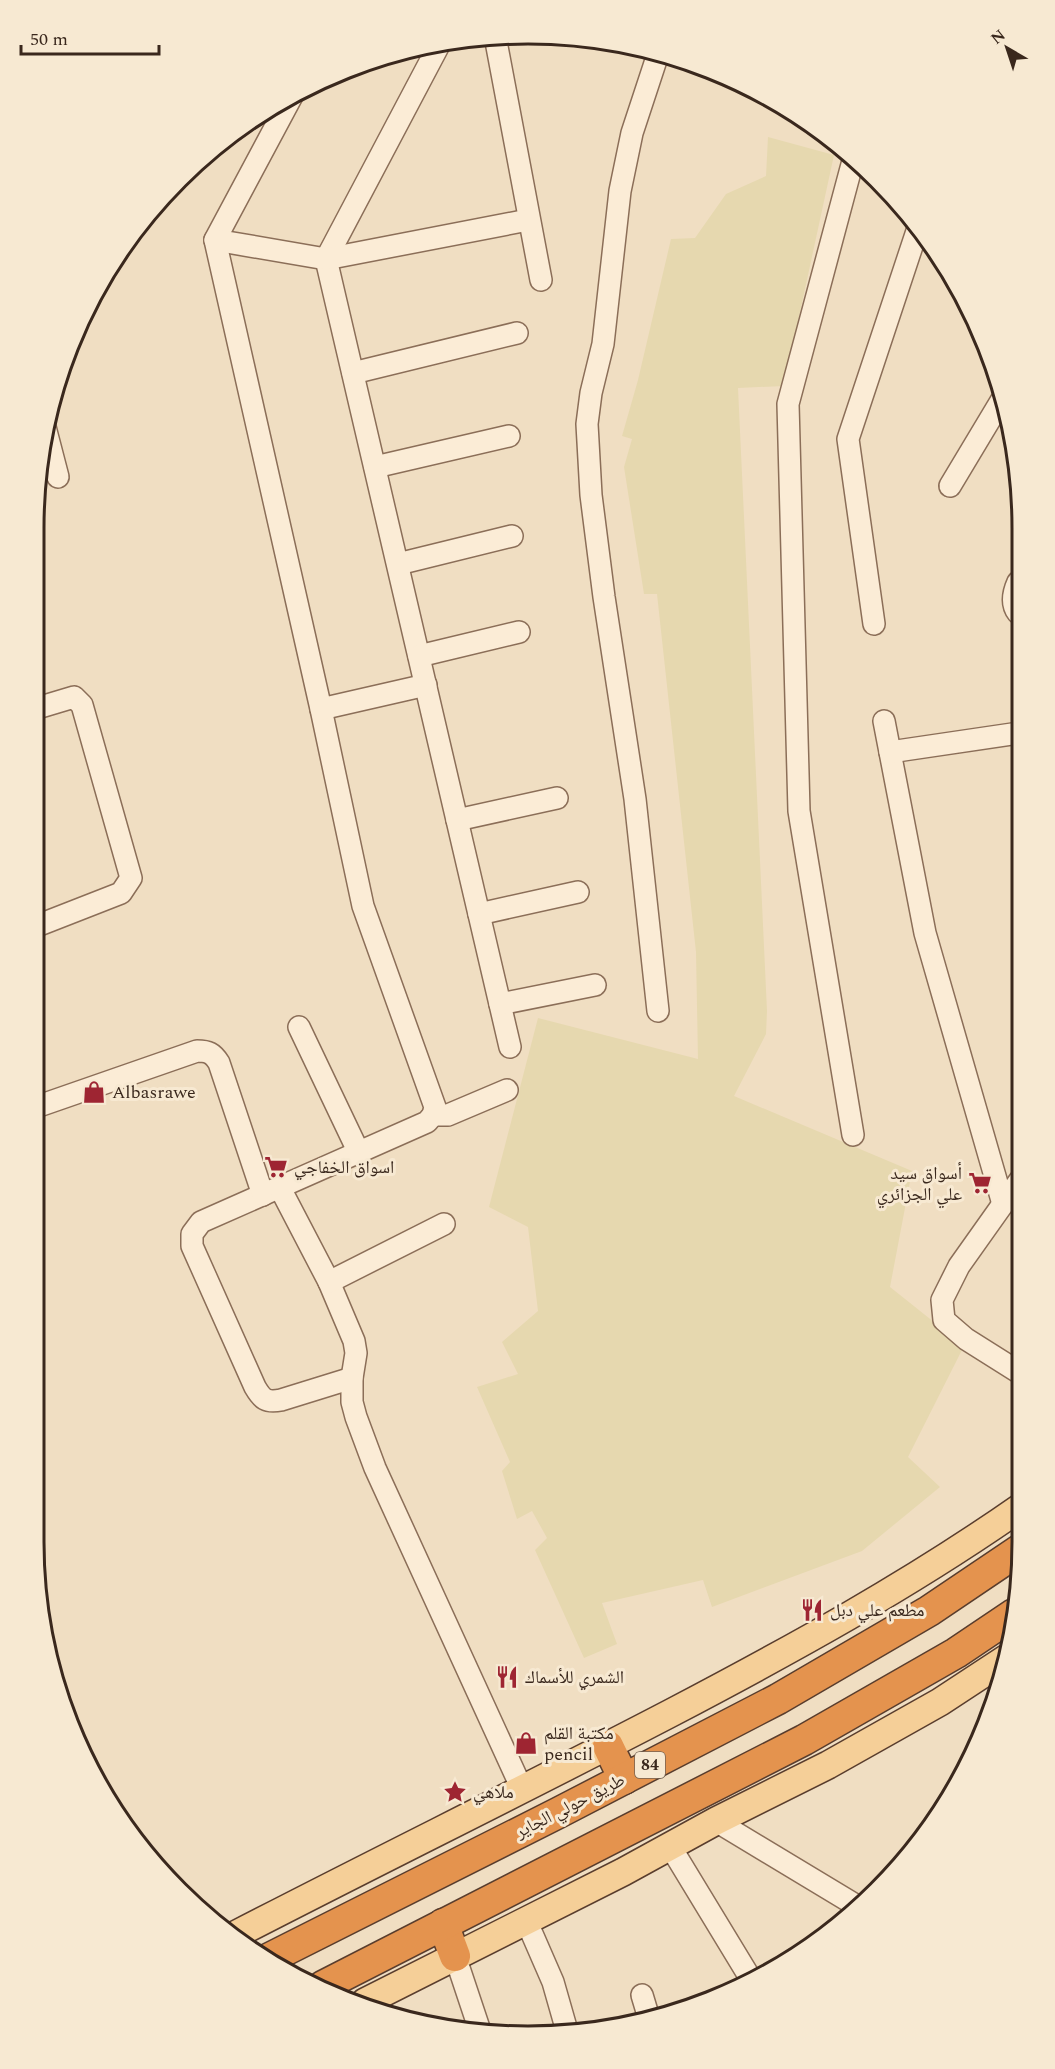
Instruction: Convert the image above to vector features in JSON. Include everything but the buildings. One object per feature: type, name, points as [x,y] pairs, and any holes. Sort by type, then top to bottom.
[{"type":"highway","name":"طريق حولي الجاير","points":[[276,1955],[778,1699],[929,1611],[1011,1556]]},
{"type":"highway","points":[[328,1983],[804,1740],[956,1653],[1005,1620]]},
{"type":"highway","points":[[608,1746],[624,1779]]},
{"type":"highway","points":[[444,1924],[454,1956]]},
{"type":"main road","points":[[242,1931],[608,1746],[799,1646],[984,1533],[1012,1513]]},
{"type":"main road","points":[[370,1999],[838,1759],[940,1702],[995,1666]]},
{"type":"street","points":[[497,45],[541,280]]},
{"type":"street","points":[[435,53],[326,259],[510,1047]]},
{"type":"street","points":[[656,61],[632,133],[620,191],[603,344],[591,393],[587,424],[592,506],[603,597],[635,799],[658,1011]]},
{"type":"street","points":[[285,108],[215,240],[363,906],[435,1107],[433,1115],[427,1122],[201,1222],[192,1234],[192,1246],[255,1387],[264,1400],[271,1402],[352,1378]]},
{"type":"street","points":[[851,168],[788,404],[799,812],[853,1135]]},
{"type":"street","points":[[215,240],[326,259],[528,220]]},
{"type":"street","points":[[874,624],[848,439],[915,238]]},
{"type":"street","points":[[353,373],[517,333]]},
{"type":"street","points":[[950,486],[996,409]]},
{"type":"street","points":[[375,467],[509,436]]},
{"type":"street","points":[[51,448],[58,477]]},
{"type":"street","points":[[398,564],[512,537]]},
{"type":"street","points":[[419,656],[519,632]]},
{"type":"street","points":[[321,709],[426,685]]},
{"type":"street","points":[[44,706],[74,697],[82,705],[131,878],[121,893],[44,923]]},
{"type":"street","points":[[884,721],[925,933],[1003,1204]]},
{"type":"street","points":[[890,752],[1012,734]]},
{"type":"street","points":[[457,820],[557,798]]},
{"type":"street","points":[[479,914],[578,892]]},
{"type":"street","points":[[500,1004],[595,985]]},
{"type":"street","points":[[299,1027],[359,1153]]},
{"type":"street","points":[[44,1104],[196,1052],[206,1051],[214,1054],[272,1191],[329,1282],[354,1341],[356,1362],[352,1378],[352,1402],[375,1468],[522,1789]]},
{"type":"street","points":[[433,1115],[448,1115],[507,1090]]},
{"type":"street","points":[[1012,1191],[959,1266],[942,1300],[944,1320],[966,1339],[1012,1368]]},
{"type":"street","points":[[329,1282],[444,1224]]},
{"type":"street","points":[[716,1821],[850,1902]]},
{"type":"street","points":[[670,1846],[747,1973]]},
{"type":"street","points":[[526,1920],[553,1982],[565,2023]]},
{"type":"street","points":[[454,1956],[476,2022]]},
{"type":"shaded area","points":[[768,137],[834,155],[784,386],[738,388],[767,1011],[766,1034],[734,1096],[912,1171],[890,1287],[964,1346],[908,1457],[940,1487],[862,1551],[712,1607],[703,1580],[602,1603],[617,1644],[584,1658],[535,1550],[547,1538],[532,1511],[517,1519],[502,1471],[510,1462],[477,1387],[518,1374],[502,1342],[538,1311],[528,1227],[489,1207],[538,1018],[698,1059],[696,952],[657,594],[644,594],[624,467],[632,439],[622,436],[638,380],[671,239],[695,238],[726,194],[766,176]]},
{"type":"place","name":"Albasrawe","points":[[94,1092]]},
{"type":"place","name":"اسواق الخفاجي","points":[[276,1167]]},
{"type":"place","name":"أسواق سيد علي الجزائري","points":[[980,1183]]},
{"type":"place","name":"مطعم علي دبل","points":[[812,1610]]},
{"type":"place","name":"الشمري للأسماك","points":[[507,1677]]},
{"type":"place","name":"مكتبة القلم pencil","points":[[526,1743]]},
{"type":"place","name":"ملاهي","points":[[455,1792]]}]
